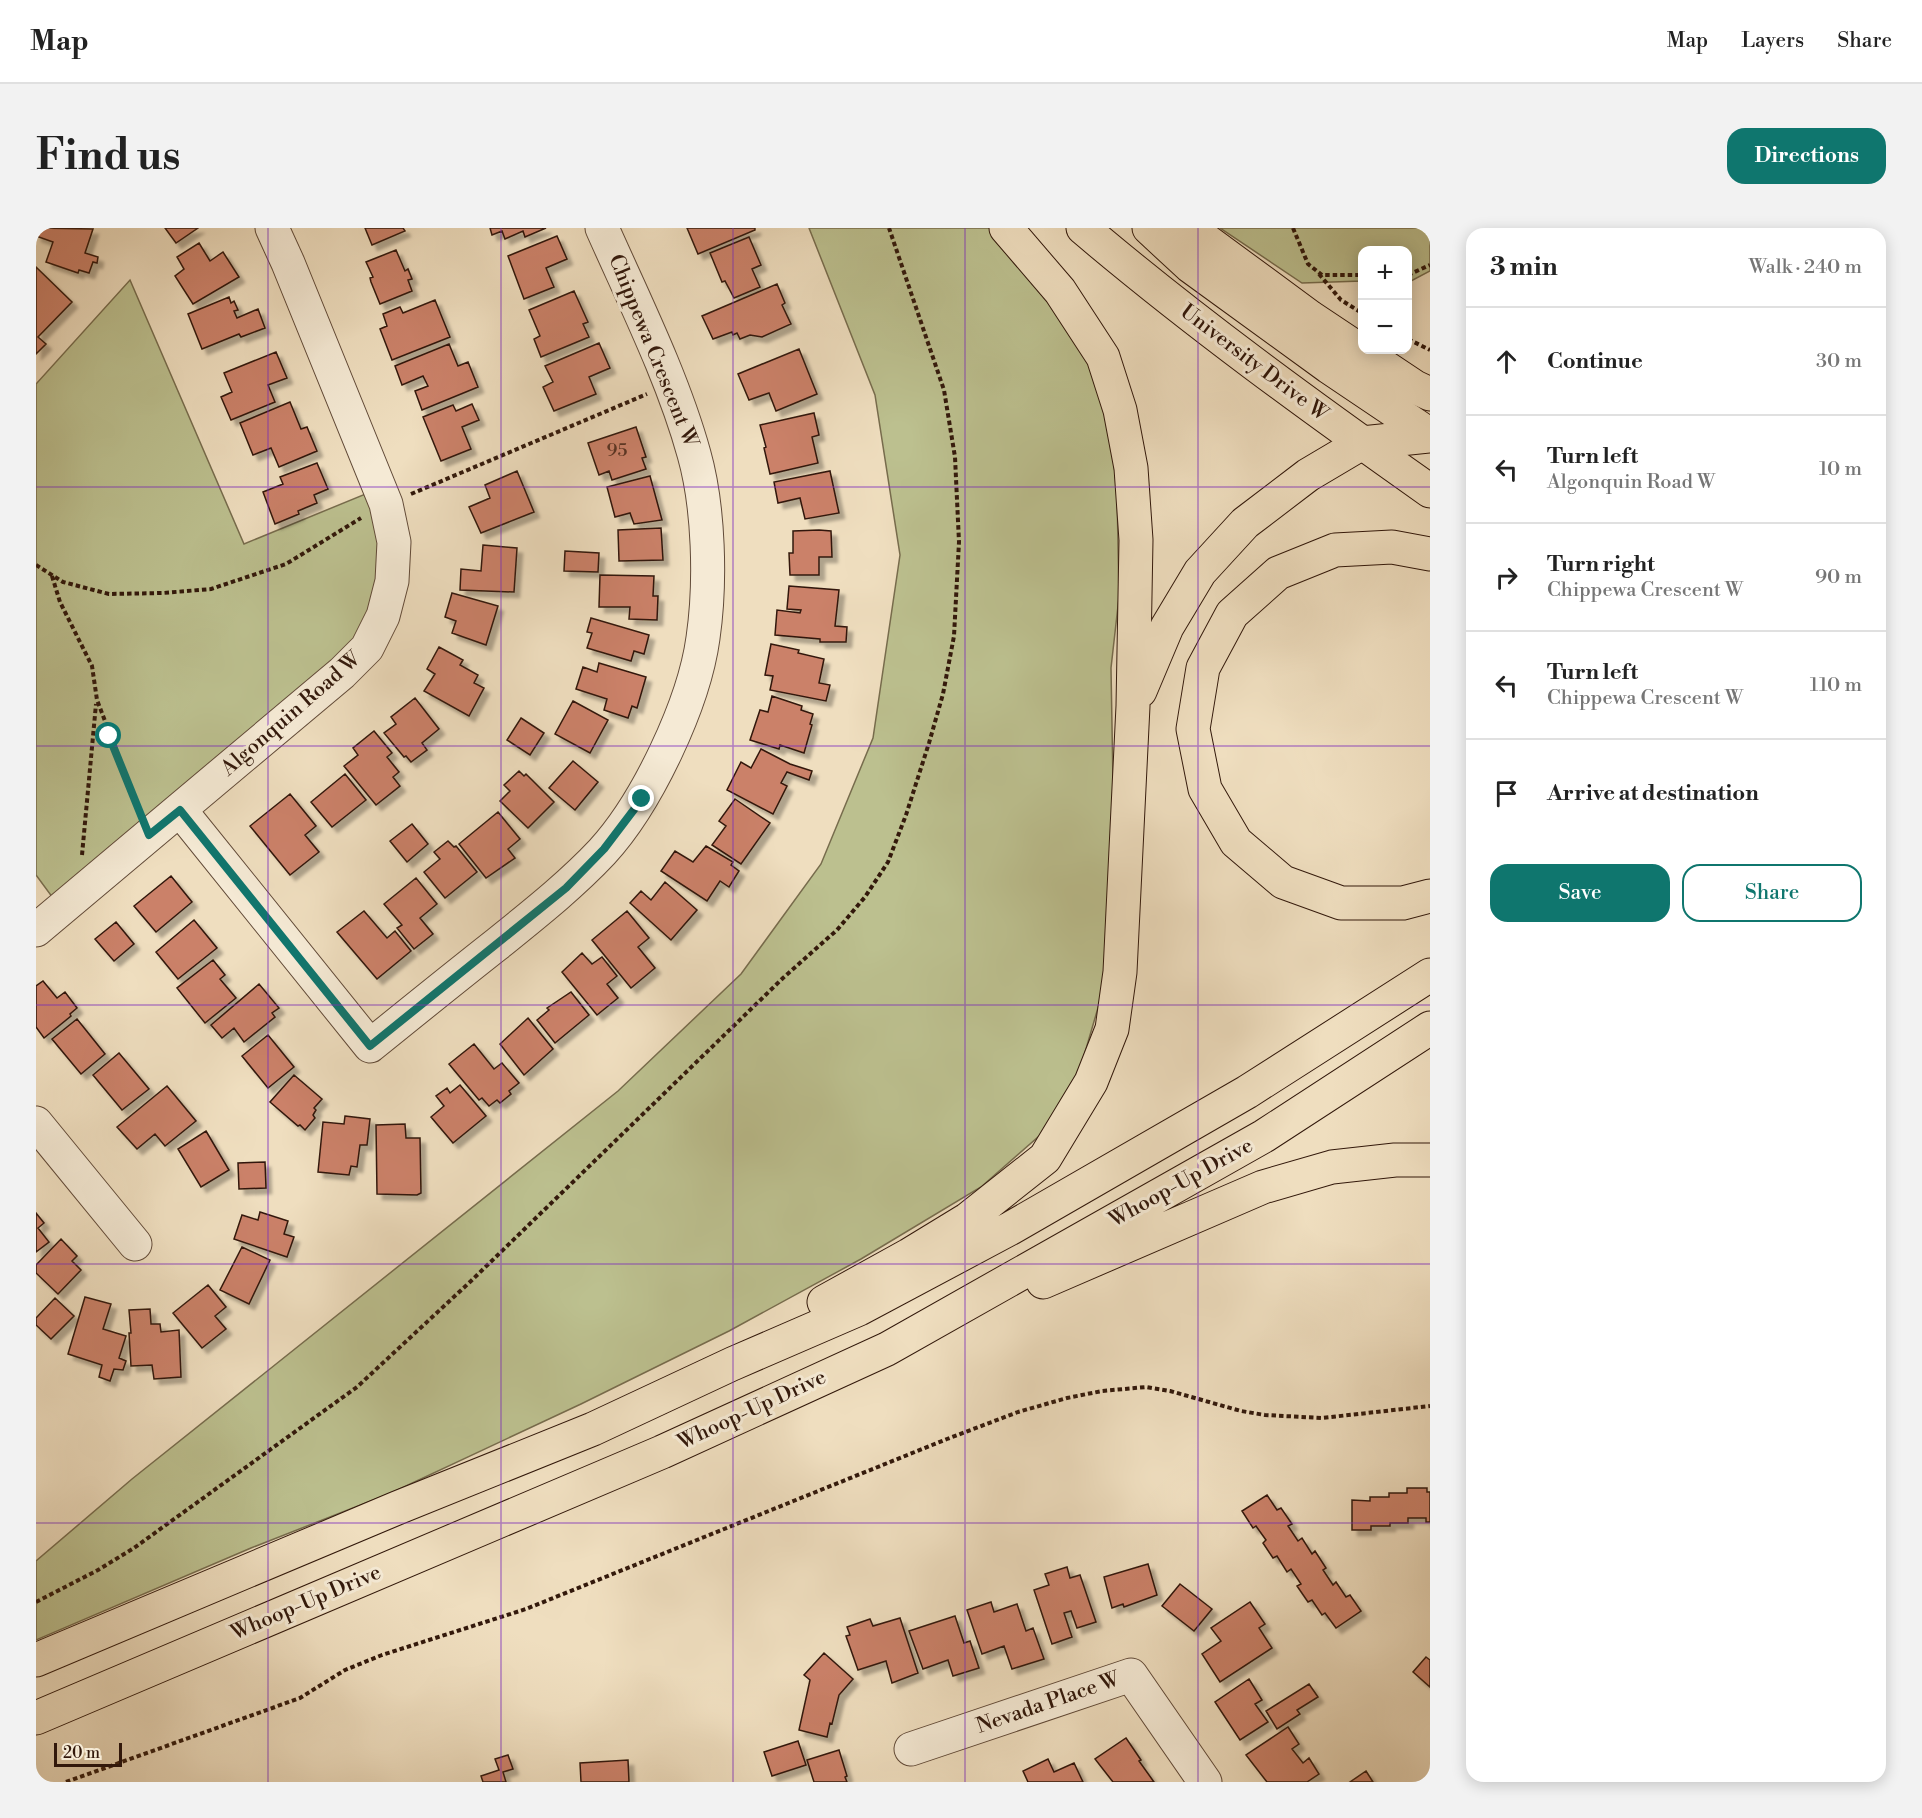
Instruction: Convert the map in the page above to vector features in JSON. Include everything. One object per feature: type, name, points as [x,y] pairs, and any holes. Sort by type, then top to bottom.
[{"type":"main road","points":[[592,1429],[909,1255],[968,1220],[1045,1158],[1091,1082],[1112,1029],[1120,972],[1133,706],[1136,540],[1131,468],[1120,410],[1103,357],[1085,326],[1060,291],[1006,228]]},
{"type":"main road","name":"University Drive W","points":[[1083,228],[1184,311],[1281,385],[1430,491]]},
{"type":"main road","name":"University Drive W","points":[[1149,228],[1190,266],[1329,367],[1430,435]]},
{"type":"main road","points":[[1189,228],[1310,317],[1415,387],[1430,394]]},
{"type":"main road","points":[[1133,706],[1167,627],[1200,572],[1245,523],[1308,475],[1362,443],[1430,435]]},
{"type":"main road","points":[[1430,554],[1392,547],[1335,550],[1278,573],[1233,614],[1203,668],[1193,729],[1205,789],[1210,798],[1236,842],[1283,882],[1341,903],[1403,903],[1430,896]]},
{"type":"main road","name":"Whoop-Up Drive","points":[[36,1660],[592,1429],[732,1364],[859,1309],[1011,1228],[1247,1092],[1430,975]]},
{"type":"main road","name":"Whoop-Up Drive","points":[[36,1718],[662,1452],[887,1349],[1264,1136],[1430,1028]]},
{"type":"main road","points":[[887,1349],[1263,1187],[1332,1167],[1395,1160],[1430,1160]]},
{"type":"street","name":"Algonquin Road W","points":[[36,930],[342,673],[367,648],[383,616],[392,581],[394,542],[386,504],[272,228]]},
{"type":"street","name":"Chippewa Crescent W","points":[[180,810],[370,1046],[566,888],[604,849],[642,799],[666,751],[689,696],[703,639],[708,577],[705,518],[695,455],[670,384],[602,228]]},
{"type":"street","points":[[36,1123],[135,1244]]},
{"type":"street","name":"Nevada Place W","points":[[910,1749],[1131,1675],[1204,1782]]},
{"type":"path","points":[[36,1602],[98,1570],[134,1548],[357,1387],[471,1281],[783,978],[837,930],[865,897],[888,862],[906,815],[943,694],[954,636],[959,542],[955,457],[944,390],[889,228]]},
{"type":"path","points":[[1293,228],[1308,264],[1322,275],[1358,275]]},
{"type":"path","points":[[1412,273],[1430,265]]},
{"type":"path","points":[[1312,267],[1341,300],[1358,311]]},
{"type":"path","points":[[1412,341],[1430,350]]},
{"type":"path","points":[[36,565],[63,582],[109,594],[211,589],[286,564],[386,504],[670,384]]},
{"type":"path","points":[[52,575],[60,602],[92,666],[97,700],[149,835]]},
{"type":"path","points":[[80,894],[97,700]]},
{"type":"path","points":[[66,1782],[300,1698],[345,1670],[382,1655],[526,1609],[947,1439],[1018,1412],[1067,1398],[1122,1388],[1146,1387],[1170,1391],[1241,1411],[1265,1415],[1322,1418],[1430,1406]]},
{"type":"green space","points":[[809,228],[992,228],[1035,278],[1090,366],[1102,398],[1112,446],[1117,492],[1119,597],[1111,668],[1113,783],[1107,952],[1100,1001],[1081,1066],[1046,1130],[981,1187],[861,1259],[729,1331],[581,1404],[391,1493],[251,1548],[36,1640],[36,1561],[132,1479],[618,1091],[741,974],[821,864],[873,738],[900,555],[875,395]]},
{"type":"green space","points":[[1220,228],[1430,228],[1430,271],[1412,280],[1412,246],[1358,246],[1358,281],[1302,283]]},
{"type":"green space","points":[[130,280],[244,544],[380,488],[383,616],[61,909],[36,875],[36,384]]},
{"type":"building","points":[[36,228],[93,229],[85,253],[98,257],[97,263],[93,262],[89,273],[79,270],[78,273],[46,262],[53,242],[36,236]]},
{"type":"building","points":[[165,228],[198,228],[176,243]]},
{"type":"building","points":[[365,228],[403,228],[405,231],[372,245]]},
{"type":"building","points":[[490,228],[546,228],[525,237],[523,231],[505,239],[502,231],[492,235]]},
{"type":"building","points":[[687,228],[755,228],[755,230],[698,254]]},
{"type":"building","points":[[557,236],[567,259],[546,268],[554,287],[524,299],[508,256]]},
{"type":"building","points":[[749,237],[761,265],[752,269],[760,287],[734,298],[725,281],[722,282],[710,253]]},
{"type":"building","points":[[199,243],[210,261],[223,252],[239,277],[193,304],[175,276],[184,269],[177,257]]},
{"type":"building","points":[[396,250],[405,271],[408,269],[412,279],[408,280],[412,291],[380,304],[371,282],[370,278],[373,277],[366,262]]},
{"type":"building","points":[[36,267],[72,302],[38,337],[46,344],[36,354]]},
{"type":"building","points":[[777,284],[785,303],[782,305],[791,324],[762,337],[750,335],[740,339],[737,333],[733,335],[732,332],[713,339],[702,316]]},
{"type":"building","points":[[574,291],[588,322],[583,324],[589,337],[541,357],[534,339],[540,336],[529,310]]},
{"type":"building","points":[[229,297],[231,303],[234,301],[238,310],[234,311],[237,318],[258,309],[265,328],[241,337],[239,334],[202,349],[188,314]]},
{"type":"building","points":[[435,300],[450,337],[392,360],[380,329],[387,326],[383,314],[400,307],[403,313]]},
{"type":"building","points":[[599,343],[610,368],[589,377],[596,394],[554,411],[543,387],[553,382],[545,366]]},
{"type":"building","points":[[449,344],[458,366],[468,362],[478,387],[422,410],[415,391],[428,386],[423,376],[402,385],[395,366]]},
{"type":"building","points":[[799,349],[817,394],[776,411],[769,393],[749,400],[738,374]]},
{"type":"building","points":[[276,352],[287,378],[268,385],[275,402],[231,420],[221,397],[232,392],[224,373]]},
{"type":"building","points":[[290,402],[301,429],[307,427],[317,451],[279,467],[271,448],[253,455],[240,423]]},
{"type":"building","points":[[472,404],[479,420],[462,427],[471,449],[441,461],[423,417],[453,405],[456,411]]},
{"type":"building","points":[[814,413],[819,435],[812,437],[818,463],[770,474],[760,425]]},
{"type":"building","points":[[636,427],[646,457],[642,458],[646,469],[612,480],[609,471],[599,475],[588,443]]},
{"type":"building","points":[[317,463],[328,489],[314,495],[317,503],[275,524],[263,492],[283,484],[280,477]]},
{"type":"building","points":[[517,471],[534,512],[481,533],[469,507],[490,498],[485,485]]},
{"type":"building","points":[[830,471],[839,513],[805,519],[800,498],[778,503],[774,482]]},
{"type":"building","points":[[650,476],[662,520],[634,524],[630,513],[615,517],[607,487]]},
{"type":"building","points":[[661,528],[663,560],[619,561],[618,530]]},
{"type":"building","points":[[793,531],[831,531],[832,557],[819,557],[819,575],[790,575],[789,553],[793,553]]},
{"type":"building","points":[[483,545],[517,548],[514,592],[460,590],[461,569],[481,571]]},
{"type":"building","points":[[565,551],[599,553],[598,572],[564,571]]},
{"type":"building","points":[[600,575],[654,576],[653,596],[658,596],[657,620],[629,619],[630,607],[599,607]]},
{"type":"building","points":[[789,586],[839,590],[835,626],[847,627],[846,642],[820,642],[820,639],[775,635],[777,610],[800,613],[801,610],[787,609]]},
{"type":"building","points":[[452,593],[498,606],[486,645],[452,633],[456,621],[445,617]]},
{"type":"building","points":[[591,618],[649,635],[644,654],[634,651],[631,661],[587,648],[592,633],[587,632]]},
{"type":"building","points":[[771,644],[799,650],[798,653],[824,659],[819,683],[830,685],[826,701],[770,690],[773,676],[765,675]]},
{"type":"building","points":[[439,647],[463,660],[460,665],[478,675],[474,683],[484,688],[469,716],[424,691],[435,674],[427,669]]},
{"type":"building","points":[[599,663],[646,677],[637,708],[632,706],[628,718],[604,710],[607,699],[576,689],[583,667],[597,672]]},
{"type":"building","points":[[772,696],[802,706],[801,710],[813,714],[804,753],[780,745],[779,749],[750,740],[760,710],[768,712]]},
{"type":"building","points":[[415,698],[439,729],[422,743],[427,750],[411,762],[384,733],[396,724],[391,717]]},
{"type":"building","points":[[573,701],[608,720],[590,753],[555,734]]},
{"type":"building","points":[[521,718],[544,733],[530,755],[507,740]]},
{"type":"building","points":[[374,731],[392,753],[387,757],[399,772],[393,777],[400,786],[376,805],[344,766],[358,755],[353,748]]},
{"type":"building","points":[[761,749],[790,764],[812,771],[809,780],[787,772],[781,783],[787,786],[773,814],[727,790],[741,762],[751,768]]},
{"type":"building","points":[[573,761],[598,782],[575,810],[549,788]]},
{"type":"building","points":[[519,771],[524,776],[526,774],[554,802],[528,828],[500,801],[510,791],[504,785]]},
{"type":"building","points":[[345,774],[366,800],[332,827],[311,802]]},
{"type":"building","points":[[290,794],[316,826],[305,835],[319,852],[290,875],[250,826]]},
{"type":"building","points":[[735,799],[770,823],[741,864],[712,845],[726,826],[719,821]]},
{"type":"building","points":[[498,812],[520,839],[508,849],[515,858],[486,878],[459,844]]},
{"type":"building","points":[[412,824],[428,844],[407,862],[390,841]]},
{"type":"building","points":[[448,841],[454,847],[456,846],[477,872],[445,898],[424,872],[440,859],[434,852]]},
{"type":"building","points":[[706,846],[733,862],[731,865],[739,871],[729,887],[720,881],[707,901],[661,871],[675,851],[693,862]]},
{"type":"building","points":[[171,876],[192,902],[156,932],[134,906]]},
{"type":"building","points":[[416,878],[437,904],[420,918],[433,934],[414,949],[397,928],[402,925],[384,904]]},
{"type":"building","points":[[665,882],[697,910],[671,940],[630,903],[641,891],[651,900]]},
{"type":"building","points":[[364,911],[387,938],[395,931],[411,951],[377,979],[337,932]]},
{"type":"building","points":[[627,911],[649,938],[638,947],[655,968],[631,988],[592,940]]},
{"type":"building","points":[[194,920],[217,948],[178,979],[156,952]]},
{"type":"building","points":[[116,922],[134,944],[114,961],[95,939]]},
{"type":"building","points":[[582,953],[592,964],[602,957],[617,976],[607,984],[618,998],[597,1015],[562,972]]},
{"type":"building","points":[[213,960],[225,975],[220,979],[236,998],[205,1023],[177,988]]},
{"type":"building","points":[[43,981],[57,998],[65,992],[77,1008],[70,1014],[71,1016],[44,1038],[36,1027],[36,986]]},
{"type":"building","points":[[259,984],[279,1008],[272,1013],[275,1017],[244,1042],[234,1028],[222,1038],[211,1025]]},
{"type":"building","points":[[571,992],[589,1015],[555,1043],[537,1020],[549,1010],[547,1008]]},
{"type":"building","points":[[528,1018],[553,1049],[524,1075],[500,1044]]},
{"type":"building","points":[[77,1019],[105,1054],[81,1074],[52,1039]]},
{"type":"building","points":[[268,1035],[294,1067],[268,1088],[242,1056]]},
{"type":"building","points":[[474,1044],[494,1069],[502,1063],[519,1083],[500,1103],[497,1100],[489,1106],[482,1098],[479,1100],[449,1064]]},
{"type":"building","points":[[119,1053],[149,1089],[122,1110],[93,1075]]},
{"type":"building","points":[[294,1075],[322,1099],[314,1108],[315,1118],[305,1130],[270,1102]]},
{"type":"building","points":[[460,1085],[486,1116],[453,1143],[431,1117],[444,1106],[436,1096],[447,1088],[450,1093]]},
{"type":"building","points":[[167,1086],[196,1121],[165,1146],[155,1134],[137,1149],[117,1127]]},
{"type":"building","points":[[345,1116],[370,1119],[367,1145],[360,1145],[357,1167],[351,1166],[349,1175],[318,1172],[323,1122],[344,1124]]},
{"type":"building","points":[[405,1124],[406,1138],[420,1138],[421,1193],[417,1195],[377,1194],[376,1125]]},
{"type":"building","points":[[206,1131],[229,1170],[201,1187],[178,1149]]},
{"type":"building","points":[[265,1162],[266,1188],[239,1189],[238,1163]]},
{"type":"building","points":[[260,1212],[288,1221],[284,1234],[294,1237],[287,1257],[234,1239],[242,1215],[258,1220]]},
{"type":"building","points":[[36,1213],[44,1223],[38,1228],[49,1242],[36,1252]]},
{"type":"building","points":[[61,1239],[77,1256],[72,1261],[81,1270],[58,1294],[36,1273],[36,1265]]},
{"type":"building","points":[[242,1247],[270,1260],[249,1304],[220,1290]]},
{"type":"building","points":[[208,1285],[226,1307],[215,1316],[226,1329],[202,1348],[173,1313]]},
{"type":"building","points":[[85,1297],[111,1304],[103,1329],[126,1336],[119,1358],[126,1361],[123,1370],[114,1369],[110,1381],[99,1377],[102,1365],[68,1354]]},
{"type":"building","points":[[55,1298],[74,1316],[51,1339],[36,1325],[36,1318]]},
{"type":"building","points":[[150,1309],[151,1324],[160,1324],[161,1332],[179,1330],[181,1377],[154,1379],[152,1365],[131,1366],[129,1310]]},
{"type":"building","points":[[1407,1488],[1427,1488],[1427,1492],[1430,1492],[1430,1522],[1426,1522],[1426,1518],[1408,1518],[1408,1523],[1371,1526],[1371,1530],[1352,1530],[1352,1500],[1370,1501],[1370,1497],[1389,1497],[1389,1493],[1407,1493]]},
{"type":"building","points":[[1267,1495],[1277,1510],[1281,1508],[1292,1524],[1288,1526],[1298,1541],[1302,1538],[1312,1554],[1315,1551],[1326,1568],[1323,1570],[1333,1585],[1336,1582],[1346,1597],[1350,1595],[1361,1611],[1336,1628],[1325,1613],[1322,1615],[1312,1600],[1308,1602],[1297,1586],[1301,1584],[1291,1569],[1287,1572],[1277,1556],[1273,1558],[1263,1543],[1266,1540],[1256,1526],[1253,1528],[1242,1511]]},
{"type":"building","points":[[1148,1564],[1157,1595],[1124,1607],[1123,1604],[1112,1608],[1104,1577]]},
{"type":"building","points":[[1067,1567],[1070,1578],[1080,1575],[1096,1622],[1077,1628],[1071,1611],[1064,1613],[1072,1637],[1052,1644],[1034,1590],[1049,1585],[1045,1574]]},
{"type":"building","points":[[1180,1584],[1212,1609],[1194,1631],[1162,1606]]},
{"type":"building","points":[[991,1602],[994,1612],[1017,1604],[1026,1631],[1033,1628],[1044,1659],[1012,1669],[1004,1646],[982,1654],[967,1610]]},
{"type":"building","points":[[1250,1602],[1265,1624],[1259,1628],[1272,1648],[1220,1682],[1202,1654],[1221,1641],[1211,1628]]},
{"type":"building","points":[[955,1616],[964,1643],[970,1641],[979,1668],[953,1676],[948,1660],[923,1669],[909,1631]]},
{"type":"building","points":[[900,1618],[918,1673],[892,1683],[886,1661],[858,1670],[846,1636],[850,1635],[847,1627],[870,1619],[873,1626]]},
{"type":"building","points":[[824,1653],[853,1679],[839,1695],[827,1737],[799,1730],[810,1680],[804,1675]]},
{"type":"building","points":[[1426,1657],[1430,1660],[1430,1687],[1413,1672]]},
{"type":"building","points":[[1249,1679],[1262,1700],[1255,1704],[1268,1722],[1240,1740],[1215,1702]]},
{"type":"building","points":[[1309,1684],[1318,1697],[1297,1710],[1300,1714],[1277,1729],[1266,1711]]},
{"type":"building","points":[[1288,1727],[1299,1744],[1292,1749],[1303,1763],[1309,1758],[1319,1774],[1307,1782],[1267,1782],[1246,1755]]},
{"type":"building","points":[[1126,1738],[1154,1782],[1113,1782],[1095,1759]]},
{"type":"building","points":[[798,1741],[806,1765],[772,1776],[764,1752]]},
{"type":"building","points":[[839,1750],[847,1782],[814,1782],[807,1760]]},
{"type":"building","points":[[508,1755],[513,1769],[503,1772],[506,1782],[483,1782],[481,1776],[499,1770],[495,1759]]},
{"type":"building","points":[[1048,1759],[1054,1772],[1074,1763],[1083,1782],[1028,1782],[1023,1771]]},
{"type":"building","points":[[628,1760],[629,1782],[581,1782],[580,1763]]},
{"type":"building","points":[[1366,1771],[1373,1782],[1350,1782]]},
{"type":"route","points":[[109,736],[149,835],[180,810],[370,1046],[566,888],[604,849],[642,799]]}]
